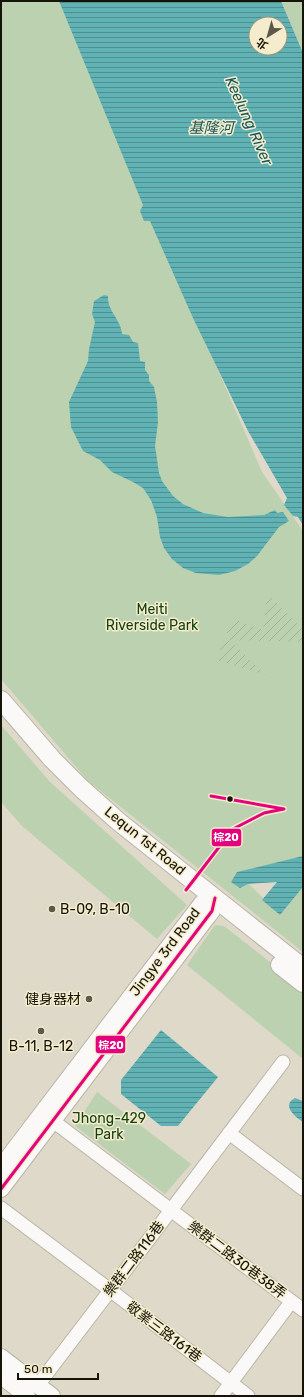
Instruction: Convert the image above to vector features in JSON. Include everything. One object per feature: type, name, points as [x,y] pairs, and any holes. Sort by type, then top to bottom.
[{"type":"main road","name":"Lequn 1st Road","points":[[1,700],[52,759],[81,788],[210,904],[303,983]]},
{"type":"main road","name":"Lequn 1st Road","points":[[1,719],[43,767],[111,830],[210,904],[303,968]]},
{"type":"street","name":"Jingye 3rd Road","points":[[1,1189],[53,1121],[210,904]]},
{"type":"street","name":"Jingye 3rd Road","points":[[1,1167],[210,904]]},
{"type":"street","name":"樂群二路116巷","points":[[32,1390],[283,1062]]},
{"type":"street","name":"樂群二路30巷38弄","points":[[53,1121],[303,1310]]},
{"type":"street","points":[[229,1133],[303,1189]]},
{"type":"street","name":"敬業三路161巷","points":[[1,1208],[248,1396]]},
{"type":"street","points":[[221,1396],[291,1302]]},
{"type":"street","points":[[1,1357],[32,1390]]},
{"type":"street","points":[[1,1376],[32,1390],[52,1396]]},
{"type":"green space","name":"Meiti Riverside Park","points":[[1,1],[59,1],[262,472],[303,531],[303,858],[237,872],[280,915],[303,887],[303,952],[88,781],[1,679]]},
{"type":"green space","points":[[281,1],[303,1],[303,53],[288,16]]},
{"type":"green space","points":[[267,593],[303,630],[303,642],[229,640],[266,675],[216,660],[233,619],[263,630]]},
{"type":"green space","points":[[1,725],[50,782],[187,905],[157,939],[22,826],[1,802]]},
{"type":"green space","points":[[215,925],[224,926],[303,988],[303,1059],[187,965]]},
{"type":"green space","name":"Jhong-429 Park","points":[[97,1092],[191,1164],[165,1194],[75,1126]]},
{"type":"water","name":"基隆河","points":[[59,1],[281,1],[287,16],[248,16],[248,56],[288,56],[288,18],[303,53],[303,525],[298,517],[293,516],[284,505],[287,498],[248,431],[193,318],[150,221],[144,221],[140,211],[143,205]]},
{"type":"water","points":[[104,295],[108,296],[108,301],[122,334],[129,335],[133,342],[138,343],[140,361],[145,362],[145,370],[149,375],[149,381],[154,387],[157,402],[158,422],[155,446],[159,473],[162,481],[173,496],[183,504],[203,513],[228,517],[264,515],[275,510],[277,513],[283,512],[289,521],[279,527],[257,556],[248,564],[235,571],[219,575],[196,573],[183,568],[172,559],[164,548],[160,537],[157,517],[151,500],[143,488],[112,472],[100,460],[83,451],[71,427],[69,402],[88,361],[95,322],[92,314],[94,301]]},
{"type":"water","points":[[303,856],[303,887],[280,915],[262,900],[277,882],[248,884],[240,888],[231,882],[237,872]]},
{"type":"water","points":[[161,1030],[218,1077],[178,1126],[161,1126],[121,1094],[121,1080]]},
{"type":"water","points":[[295,1098],[303,1101],[303,1122],[293,1114],[289,1107],[291,1101]]},
{"type":"transit line","name":"棕20","points":[[211,796],[284,809]]},
{"type":"transit line","name":"棕20","points":[[186,890],[233,829],[264,813],[284,809]]},
{"type":"transit line","name":"棕20","points":[[1,1189],[212,911],[215,898]]},
{"type":"place","name":"B-09, B-10","points":[[52,909]]},
{"type":"place","name":"健身器材","points":[[89,999]]},
{"type":"place","name":"B-11, B-12","points":[[41,1031]]},
{"type":"water label","name":"Keelung River","points":[[249,121]]}]
